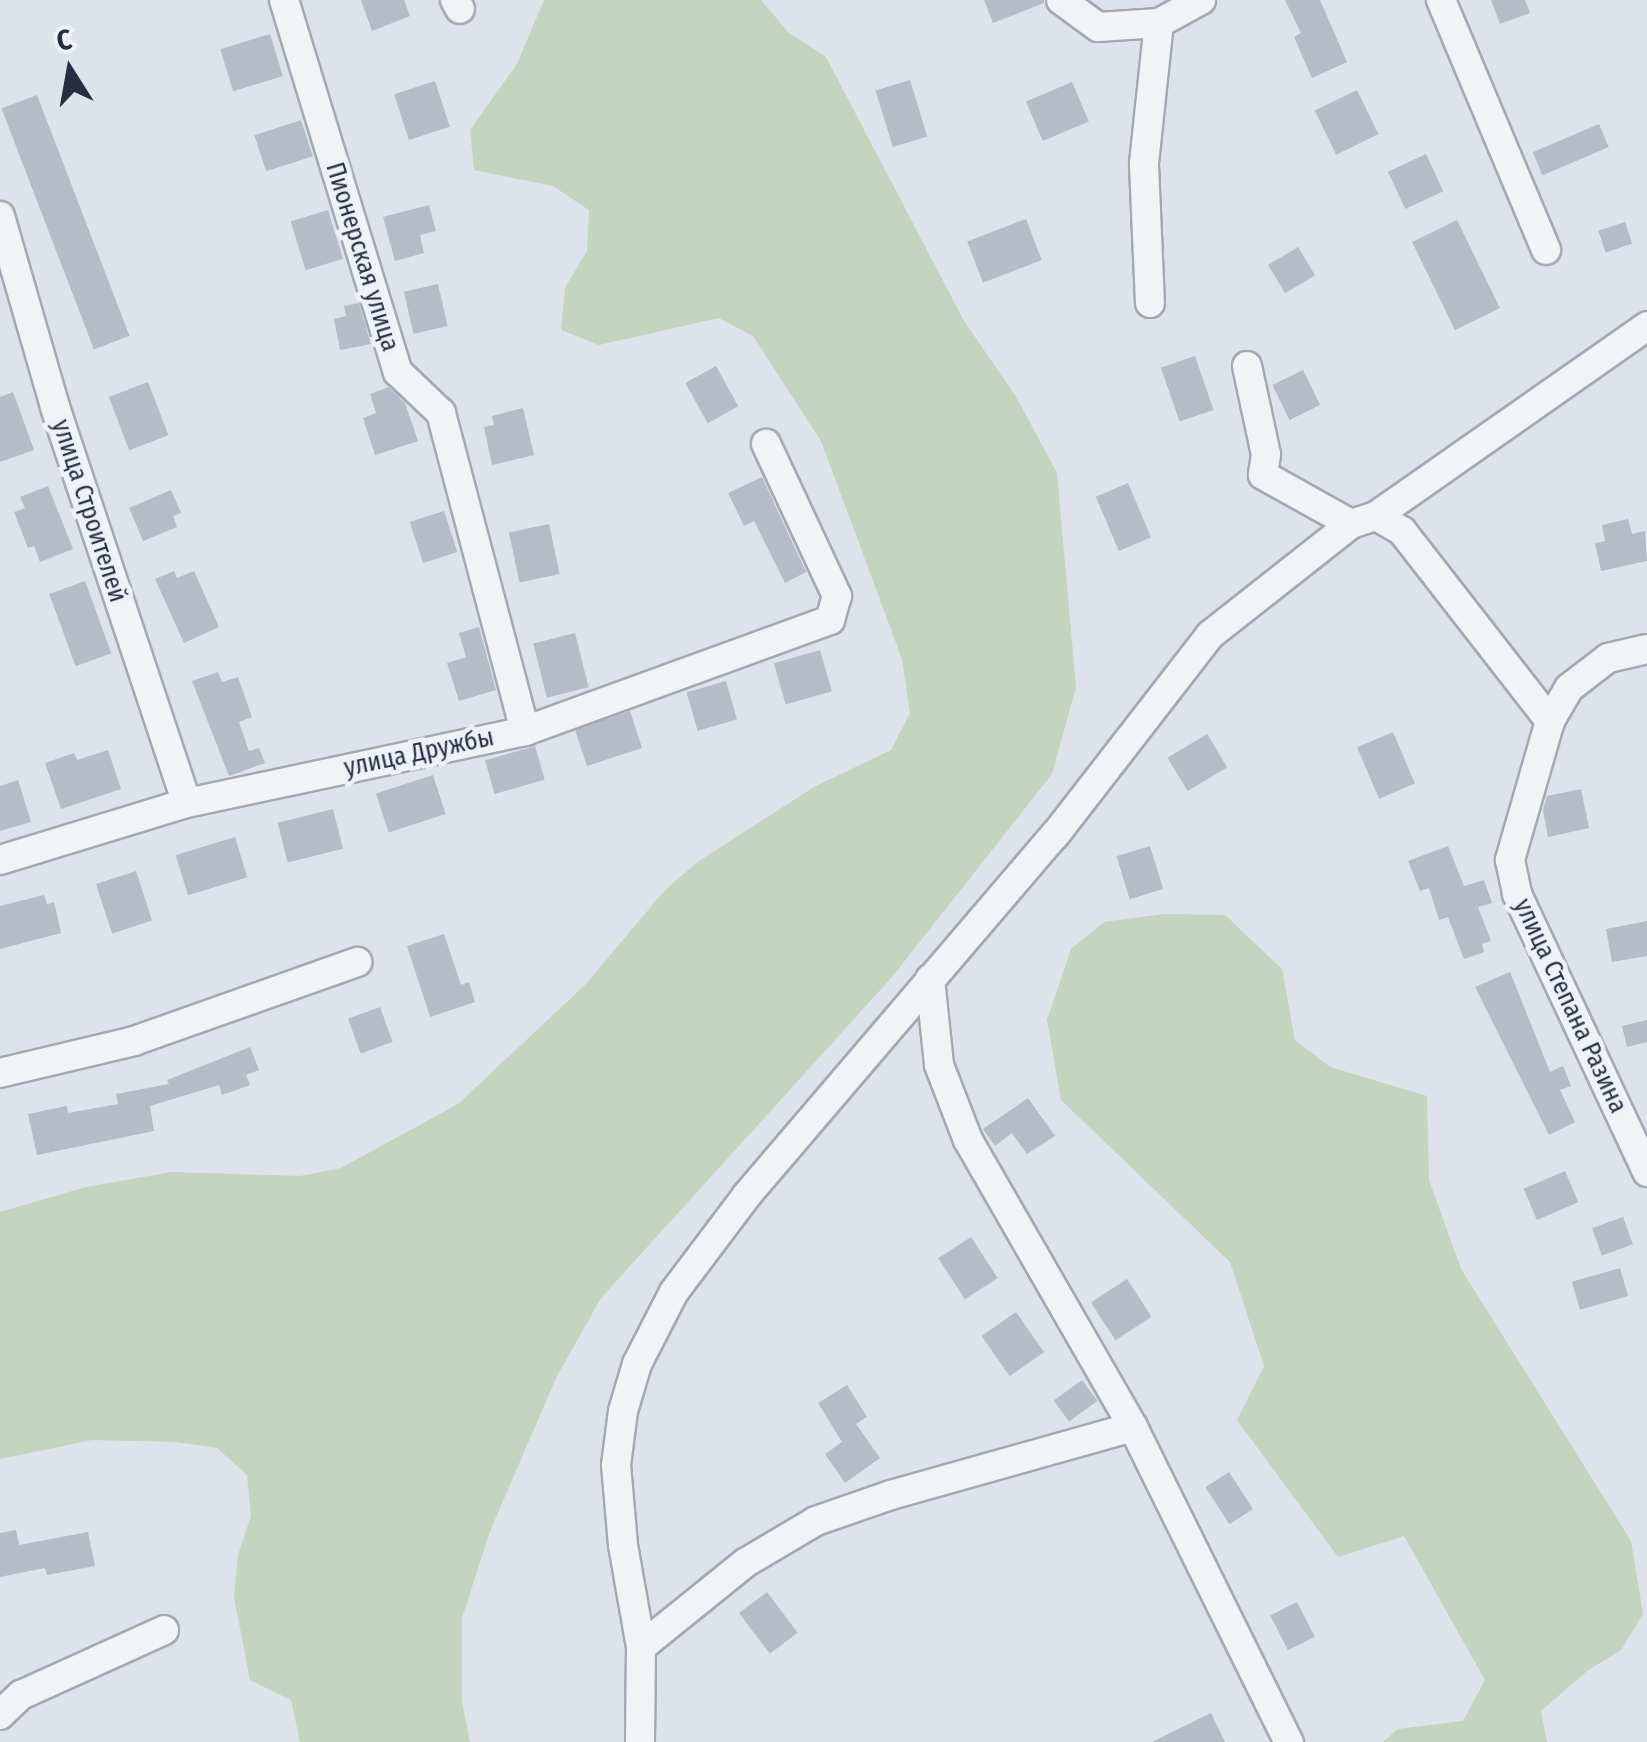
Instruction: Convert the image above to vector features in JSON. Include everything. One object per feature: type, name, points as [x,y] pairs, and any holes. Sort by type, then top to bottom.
[{"type":"street","name":"Пионерская улица","points":[[284,0],[398,372],[441,413],[524,730]]},
{"type":"street","points":[[1061,0],[1098,27],[1158,23],[1200,0]]},
{"type":"street","points":[[1441,0],[1546,250]]},
{"type":"street","points":[[1150,303],[1144,163],[1158,23]]},
{"type":"street","name":"улица Строителей","points":[[0,216],[54,407],[187,803]]},
{"type":"street","points":[[640,1742],[641,1647],[623,1545],[616,1465],[623,1411],[636,1364],[674,1292],[736,1208],[1056,835],[1210,635],[1364,520],[1647,326]]},
{"type":"street","points":[[1248,366],[1266,455],[1264,476],[1364,520],[1402,531],[1550,722]]},
{"type":"street","name":"улица Дружбы","points":[[0,860],[187,803],[524,730],[830,620],[837,596],[766,444]]},
{"type":"street","name":"улица Степана Разина","points":[[1647,650],[1608,658],[1569,688],[1550,722],[1510,860],[1517,894],[1647,1172]]},
{"type":"street","points":[[0,1073],[134,1041],[357,962]]},
{"type":"street","points":[[930,979],[939,1065],[968,1140],[1133,1428],[1289,1742]]},
{"type":"street","points":[[641,1647],[745,1563],[816,1520],[891,1495],[1133,1428]]},
{"type":"street","points":[[0,1716],[21,1695],[164,1630]]},
{"type":"green space","points":[[544,0],[761,0],[789,33],[826,57],[964,321],[1015,395],[1057,473],[1076,687],[1052,774],[892,977],[601,1298],[557,1376],[490,1531],[462,1618],[462,1702],[470,1742],[300,1742],[291,1700],[250,1680],[234,1597],[238,1555],[251,1516],[247,1475],[217,1448],[177,1442],[92,1440],[0,1459],[0,1212],[86,1187],[172,1172],[300,1176],[341,1168],[458,1104],[585,985],[665,890],[699,861],[814,787],[891,750],[910,713],[902,659],[821,441],[753,336],[719,318],[599,345],[561,330],[565,288],[587,251],[589,210],[553,186],[474,170],[470,130],[517,64]]},
{"type":"green space","points":[[1164,914],[1225,915],[1282,969],[1295,1040],[1330,1067],[1427,1096],[1429,1180],[1461,1269],[1631,1541],[1643,1614],[1621,1650],[1587,1671],[1541,1711],[1547,1742],[1383,1742],[1398,1729],[1463,1721],[1485,1680],[1404,1536],[1338,1557],[1237,1420],[1264,1366],[1230,1262],[1061,1100],[1047,1020],[1071,949],[1104,922]]},
{"type":"building","points":[[361,0],[404,0],[410,16],[372,31]]},
{"type":"building","points":[[984,0],[1044,0],[1044,3],[993,23]]},
{"type":"building","points":[[1285,0],[1320,0],[1347,62],[1312,78],[1294,37],[1301,33]]},
{"type":"building","points":[[1491,0],[1525,0],[1530,13],[1500,24]]},
{"type":"building","points":[[270,34],[283,76],[233,91],[220,49]]},
{"type":"building","points":[[910,80],[927,136],[893,147],[876,91]]},
{"type":"building","points":[[435,81],[450,127],[409,140],[394,94]]},
{"type":"building","points":[[1072,82],[1089,122],[1043,141],[1026,102]]},
{"type":"building","points":[[1357,90],[1378,134],[1336,155],[1315,111]]},
{"type":"building","points":[[37,95],[129,336],[94,349],[2,109]]},
{"type":"building","points":[[301,120],[313,156],[266,171],[254,135]]},
{"type":"building","points":[[1599,124],[1609,147],[1542,175],[1533,152]]},
{"type":"building","points":[[1426,154],[1443,191],[1405,209],[1388,172]]},
{"type":"building","points":[[429,205],[436,231],[420,235],[424,253],[395,261],[383,217]]},
{"type":"building","points":[[328,210],[343,259],[306,270],[291,221]]},
{"type":"building","points":[[1026,219],[1042,260],[983,283],[967,242]]},
{"type":"building","points":[[1457,220],[1500,308],[1455,330],[1412,242]]},
{"type":"building","points":[[1625,222],[1632,244],[1605,253],[1598,231]]},
{"type":"building","points":[[1298,247],[1315,275],[1285,293],[1268,265]]},
{"type":"building","points":[[438,284],[448,326],[414,334],[404,292]]},
{"type":"building","points":[[359,303],[371,344],[340,350],[334,319],[346,316],[344,306]]},
{"type":"building","points":[[1195,356],[1214,410],[1180,422],[1161,368]]},
{"type":"building","points":[[716,366],[738,406],[708,423],[685,383]]},
{"type":"building","points":[[1303,370],[1320,405],[1290,420],[1272,385]]},
{"type":"building","points":[[148,382],[168,435],[129,450],[109,397]]},
{"type":"building","points":[[389,387],[405,403],[418,441],[375,455],[363,418],[376,413],[370,394]]},
{"type":"building","points":[[13,392],[34,450],[0,462],[0,397]]},
{"type":"building","points":[[523,408],[534,455],[492,465],[484,427],[494,425],[492,416]]},
{"type":"building","points":[[762,477],[806,572],[785,583],[754,521],[744,526],[728,493]]},
{"type":"building","points":[[1128,483],[1151,537],[1119,551],[1096,497]]},
{"type":"building","points":[[48,486],[73,549],[40,562],[34,546],[28,548],[14,512],[25,508],[20,497]]},
{"type":"building","points":[[171,490],[181,513],[173,516],[177,527],[143,541],[129,508]]},
{"type":"building","points":[[444,511],[457,552],[423,563],[410,522]]},
{"type":"building","points":[[1628,519],[1632,534],[1645,531],[1647,561],[1601,571],[1595,543],[1605,541],[1602,525]]},
{"type":"building","points":[[549,524],[560,574],[519,582],[509,533]]},
{"type":"building","points":[[174,571],[177,578],[194,571],[219,627],[184,643],[155,579]]},
{"type":"building","points":[[85,581],[111,653],[76,666],[49,594]]},
{"type":"building","points":[[479,627],[496,690],[459,701],[447,663],[466,657],[459,633]]},
{"type":"building","points":[[575,633],[589,687],[547,698],[533,643]]},
{"type":"building","points":[[820,650],[832,691],[786,705],[774,663]]},
{"type":"building","points":[[218,672],[222,682],[238,677],[252,717],[239,722],[249,751],[259,748],[265,763],[229,776],[192,681]]},
{"type":"building","points":[[726,681],[737,719],[698,731],[687,692]]},
{"type":"building","points":[[630,711],[642,748],[587,766],[575,729]]},
{"type":"building","points":[[1393,732],[1415,784],[1379,799],[1357,747]]},
{"type":"building","points":[[1207,734],[1227,767],[1188,791],[1168,758]]},
{"type":"building","points":[[535,746],[545,780],[495,794],[485,760]]},
{"type":"building","points":[[108,750],[121,789],[61,809],[45,763],[74,753],[77,760]]},
{"type":"building","points":[[433,775],[446,814],[389,833],[376,794]]},
{"type":"building","points":[[18,780],[31,822],[0,831],[0,786]]},
{"type":"building","points":[[1581,789],[1589,828],[1548,837],[1543,810],[1547,796]]},
{"type":"building","points":[[333,809],[343,849],[288,863],[278,823]]},
{"type":"building","points":[[235,837],[247,877],[188,895],[176,855]]},
{"type":"building","points":[[1150,846],[1163,889],[1130,899],[1117,856]]},
{"type":"building","points":[[1448,846],[1464,886],[1484,880],[1492,903],[1478,907],[1491,941],[1482,944],[1484,952],[1464,959],[1448,917],[1439,920],[1429,888],[1420,891],[1408,861]]},
{"type":"building","points":[[136,871],[152,920],[112,933],[96,884]]},
{"type":"building","points":[[44,895],[47,904],[54,902],[61,933],[0,949],[0,906]]},
{"type":"building","points":[[1647,921],[1647,956],[1612,962],[1606,929]]},
{"type":"building","points":[[444,934],[461,985],[469,982],[475,1002],[430,1017],[407,946]]},
{"type":"building","points":[[1510,972],[1550,1072],[1563,1066],[1571,1086],[1560,1090],[1575,1122],[1549,1135],[1475,987]]},
{"type":"building","points":[[380,1007],[393,1042],[361,1053],[348,1019]]},
{"type":"building","points":[[1647,1020],[1647,1042],[1627,1047],[1622,1026]]},
{"type":"building","points":[[250,1047],[259,1070],[246,1075],[250,1085],[222,1095],[219,1085],[150,1106],[154,1131],[37,1155],[28,1114],[67,1106],[68,1113],[118,1104],[116,1094],[169,1084],[167,1080]]},
{"type":"building","points":[[1028,1098],[1055,1136],[1027,1154],[1012,1133],[995,1146],[983,1129]]},
{"type":"building","points":[[1565,1171],[1578,1202],[1537,1220],[1524,1189]]},
{"type":"building","points":[[1623,1217],[1633,1244],[1602,1256],[1592,1228]]},
{"type":"building","points":[[971,1237],[998,1278],[965,1299],[938,1258]]},
{"type":"building","points":[[1620,1268],[1628,1296],[1580,1310],[1572,1282]]},
{"type":"building","points":[[1127,1279],[1152,1317],[1115,1340],[1091,1302]]},
{"type":"building","points":[[1016,1312],[1044,1352],[1010,1376],[982,1336]]},
{"type":"building","points":[[1082,1380],[1097,1401],[1069,1422],[1054,1401]]},
{"type":"building","points":[[847,1385],[867,1417],[856,1424],[880,1458],[845,1483],[825,1454],[842,1442],[818,1403]]},
{"type":"building","points":[[1229,1472],[1253,1509],[1229,1524],[1206,1487]]},
{"type":"building","points":[[16,1530],[19,1545],[88,1532],[95,1566],[47,1575],[45,1568],[0,1577],[0,1533]]},
{"type":"building","points":[[767,1592],[798,1633],[770,1654],[739,1613]]},
{"type":"building","points":[[1297,1602],[1315,1637],[1288,1650],[1270,1616]]},
{"type":"building","points":[[1211,1713],[1225,1742],[1152,1742]]}]
